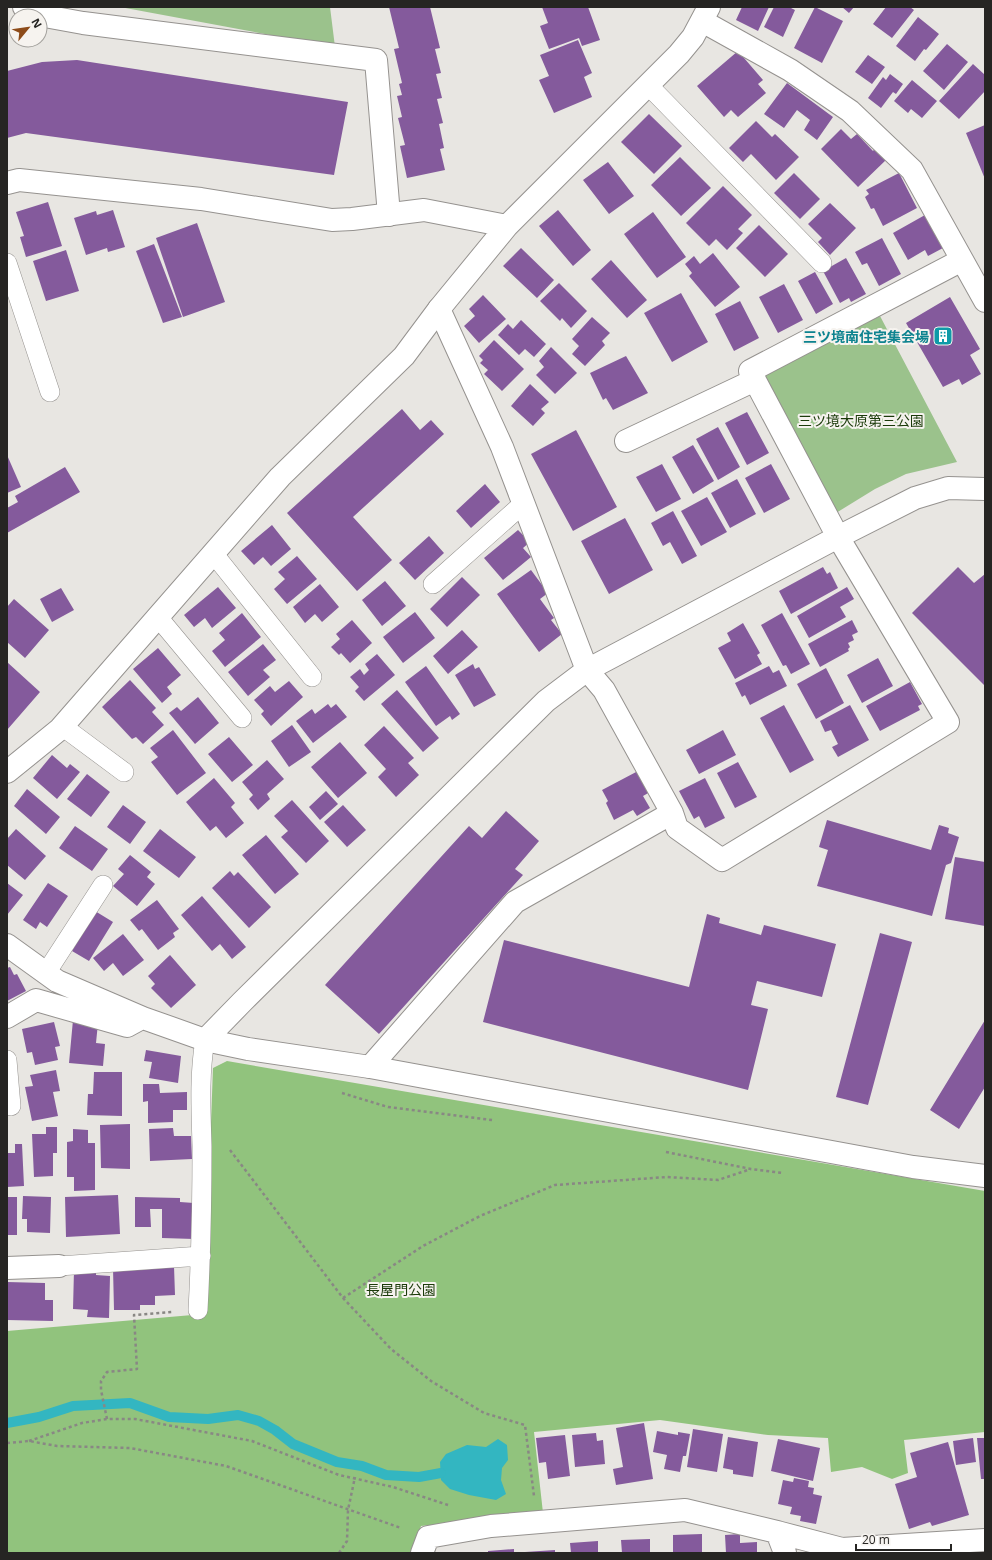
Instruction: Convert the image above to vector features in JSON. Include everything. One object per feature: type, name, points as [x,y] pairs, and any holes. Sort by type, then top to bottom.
[{"type":"street","points":[[24,7],[28,14],[83,23],[376,60],[389,214]]},
{"type":"street","points":[[7,772],[62,726],[280,477],[404,356],[439,309],[507,226],[679,54],[694,37],[705,14],[850,111],[912,170],[985,301]]},
{"type":"street","points":[[7,183],[19,180],[201,199],[332,220],[424,210],[507,226]]},
{"type":"street","points":[[439,309],[502,448],[587,670],[604,690],[672,813],[678,828],[722,860],[948,722],[838,537],[750,371],[962,260]]},
{"type":"street","points":[[626,441],[755,380]]},
{"type":"street","points":[[205,1040],[546,701],[587,670],[838,537],[915,498],[948,488],[985,489]]},
{"type":"street","points":[[370,1067],[515,902],[672,813]]},
{"type":"street","points":[[7,945],[57,981],[143,1018],[205,1040],[248,1049],[370,1067],[913,1167],[985,1176]]},
{"type":"street","points":[[7,1017],[36,1000],[127,1026],[143,1018]]},
{"type":"street","points":[[7,1268],[59,1266]]},
{"type":"street","points":[[425,1545],[491,1526],[685,1510],[842,1549],[985,1540]]},
{"type":"street","points":[[777,1532],[785,1553]]},
{"type":"lane","points":[[648,85],[822,263]]},
{"type":"lane","points":[[7,263],[50,392]]},
{"type":"lane","points":[[433,584],[524,503]]},
{"type":"lane","points":[[213,553],[312,677]]},
{"type":"lane","points":[[157,616],[242,718]]},
{"type":"lane","points":[[62,726],[124,772]]},
{"type":"lane","points":[[46,973],[103,885]]},
{"type":"lane","points":[[198,1310],[201,1256],[202,1147],[200,1093],[201,1062],[205,1040]]},
{"type":"lane","points":[[7,1060],[10,1106]]},
{"type":"lane","points":[[59,1266],[201,1256]]},
{"type":"path","points":[[339,1092],[388,1107],[499,1121]]},
{"type":"path","points":[[228,1149],[343,1298],[391,1349],[431,1381],[484,1413],[525,1425],[538,1522]]},
{"type":"path","points":[[343,1298],[424,1246],[480,1216],[555,1185],[667,1177],[718,1180],[751,1169],[661,1151]]},
{"type":"path","points":[[108,1419],[101,1390],[101,1381],[107,1372],[137,1369],[134,1315],[198,1310]]},
{"type":"path","points":[[7,1443],[29,1441],[82,1423],[108,1419],[134,1419],[252,1441],[339,1475],[355,1477],[392,1487],[442,1503]]},
{"type":"path","points":[[29,1441],[57,1446],[130,1448],[226,1466],[348,1510],[425,1545]]},
{"type":"path","points":[[339,1553],[347,1541],[348,1510],[355,1477]]},
{"type":"green space","points":[[120,7],[330,7],[335,47]]},
{"type":"green space","name":"三ツ境大原第三公園","points":[[880,316],[957,462],[906,474],[875,489],[836,513],[764,375]]},
{"type":"green space","name":"長屋門公園","points":[[227,1061],[985,1191],[985,1432],[904,1440],[908,1473],[892,1479],[862,1467],[831,1472],[828,1438],[768,1435],[660,1420],[534,1432],[543,1513],[421,1526],[412,1553],[7,1553],[7,1331],[204,1314],[213,1068]]},
{"type":"water","points":[[498,1439],[507,1445],[508,1460],[502,1468],[501,1480],[506,1494],[496,1500],[469,1495],[450,1489],[441,1480],[440,1462],[446,1454],[467,1445],[486,1447]]},
{"type":"building","points":[[389,7],[430,7],[440,48],[435,49],[441,73],[436,74],[442,98],[437,99],[443,123],[439,124],[444,148],[440,149],[445,170],[407,178],[400,146],[405,145],[398,118],[402,117],[397,96],[402,95],[399,84],[402,83],[394,49],[399,48]]},
{"type":"building","points":[[542,7],[588,7],[600,40],[582,46],[579,38],[549,49],[540,26],[548,23]]},
{"type":"building","points":[[742,7],[769,7],[758,31],[736,20]]},
{"type":"building","points":[[774,7],[789,7],[795,10],[783,37],[764,27]]},
{"type":"building","points":[[815,7],[843,21],[822,63],[794,48]]},
{"type":"building","points":[[842,7],[854,7],[849,13]]},
{"type":"building","points":[[886,7],[910,7],[914,10],[892,38],[873,24]]},
{"type":"building","points":[[918,17],[939,34],[926,50],[924,49],[915,61],[896,46]]},
{"type":"building","points":[[578,40],[592,73],[584,77],[592,97],[554,113],[539,80],[549,76],[540,55]]},
{"type":"building","points":[[947,44],[968,62],[944,90],[923,71]]},
{"type":"building","points":[[738,51],[763,80],[758,84],[766,93],[738,117],[731,110],[724,117],[697,86]]},
{"type":"building","points":[[868,55],[885,67],[872,84],[855,72]]},
{"type":"building","points":[[77,60],[348,102],[334,175],[26,133],[7,138],[7,71],[42,62]]},
{"type":"building","points":[[973,64],[985,75],[985,91],[959,119],[939,101]]},
{"type":"building","points":[[890,74],[903,84],[896,94],[893,92],[881,108],[868,98],[883,77],[886,80]]},
{"type":"building","points":[[912,80],[937,101],[922,118],[911,109],[908,113],[894,101]]},
{"type":"building","points":[[787,83],[833,117],[817,140],[804,130],[810,120],[797,110],[784,128],[764,114]]},
{"type":"building","points":[[649,114],[682,146],[654,174],[621,142]]},
{"type":"building","points":[[756,121],[772,137],[775,134],[799,157],[776,180],[751,154],[743,162],[729,148]]},
{"type":"building","points":[[985,125],[985,179],[966,133]]},
{"type":"building","points":[[841,129],[851,139],[857,134],[873,151],[876,147],[887,159],[858,187],[821,149]]},
{"type":"building","points":[[680,157],[711,188],[681,216],[651,185]]},
{"type":"building","points":[[608,162],[634,196],[609,214],[583,180]]},
{"type":"building","points":[[794,173],[820,199],[800,219],[774,193]]},
{"type":"building","points":[[899,173],[917,208],[883,226],[874,208],[871,209],[865,197],[869,194],[866,190]]},
{"type":"building","points":[[723,186],[752,215],[738,229],[743,233],[727,250],[716,239],[709,246],[686,223]]},
{"type":"building","points":[[48,202],[62,246],[26,257],[20,237],[24,236],[16,212]]},
{"type":"building","points":[[830,203],[856,228],[830,255],[818,242],[822,238],[808,224]]},
{"type":"building","points":[[113,210],[125,247],[108,252],[107,248],[86,255],[74,218],[96,211],[97,215]]},
{"type":"building","points":[[558,210],[591,250],[573,266],[539,226]]},
{"type":"building","points":[[653,212],[686,257],[657,278],[624,234]]},
{"type":"building","points":[[925,215],[943,248],[928,256],[925,250],[908,260],[893,233]]},
{"type":"building","points":[[197,223],[225,302],[183,317],[156,238]]},
{"type":"building","points":[[759,225],[788,254],[765,277],[736,248]]},
{"type":"building","points":[[882,238],[901,274],[879,286],[867,263],[862,265],[855,252]]},
{"type":"building","points":[[154,244],[182,317],[163,323],[136,251]]},
{"type":"building","points":[[521,248],[554,280],[537,298],[503,266]]},
{"type":"building","points":[[66,250],[79,291],[46,301],[33,261]]},
{"type":"building","points":[[713,253],[740,287],[715,307],[689,276],[692,273],[685,264],[694,256],[700,264]]},
{"type":"building","points":[[846,258],[866,294],[851,302],[849,298],[840,303],[823,271]]},
{"type":"building","points":[[611,260],[647,300],[627,318],[591,279]]},
{"type":"building","points":[[815,272],[833,304],[816,314],[798,281]]},
{"type":"building","points":[[559,283],[587,311],[571,328],[562,318],[560,321],[540,301]]},
{"type":"building","points":[[784,284],[803,320],[778,333],[759,297]]},
{"type":"building","points":[[681,293],[708,342],[672,362],[644,313]]},
{"type":"building","points":[[483,295],[506,319],[479,343],[464,326],[475,316],[469,309]]},
{"type":"building","name":"三ツ境南住宅集会場","points":[[950,297],[980,349],[970,355],[981,374],[962,385],[959,379],[943,387],[906,323]]},
{"type":"building","points":[[740,301],[759,338],[734,351],[715,314]]},
{"type":"building","points":[[592,317],[610,333],[602,341],[605,345],[585,366],[572,354],[579,346],[572,339]]},
{"type":"building","points":[[521,320],[546,344],[534,357],[525,349],[519,355],[498,335],[508,324],[513,329]]},
{"type":"building","points":[[494,340],[524,369],[502,391],[484,374],[488,370],[480,363],[483,360],[479,356]]},
{"type":"building","points":[[551,347],[577,373],[555,394],[536,375],[544,367],[539,361]]},
{"type":"building","points":[[626,356],[648,393],[613,410],[606,398],[603,400],[590,373]]},
{"type":"building","points":[[530,384],[549,402],[541,409],[545,413],[533,426],[511,406]]},
{"type":"building","points":[[402,409],[420,430],[431,420],[444,434],[353,517],[392,560],[357,591],[287,513]]},
{"type":"building","points":[[747,412],[769,453],[747,465],[725,423]]},
{"type":"building","points":[[718,427],[740,467],[718,480],[696,439]]},
{"type":"building","points":[[576,430],[617,507],[573,531],[531,454]]},
{"type":"building","points":[[693,445],[714,481],[693,494],[672,457]]},
{"type":"building","points":[[7,455],[21,487],[7,493]]},
{"type":"building","points":[[662,464],[681,499],[656,512],[636,477]]},
{"type":"building","points":[[771,464],[790,499],[764,513],[745,478]]},
{"type":"building","points":[[65,467],[80,492],[7,533],[7,508],[18,502],[15,496]]},
{"type":"building","points":[[737,479],[756,514],[730,528],[711,493]]},
{"type":"building","points":[[485,484],[500,502],[471,528],[456,511]]},
{"type":"building","points":[[707,497],[727,532],[701,546],[681,511]]},
{"type":"building","points":[[673,511],[697,556],[682,564],[670,542],[663,546],[651,523]]},
{"type":"building","points":[[625,518],[653,570],[609,594],[581,541]]},
{"type":"building","points":[[272,525],[291,549],[271,566],[263,557],[254,565],[241,551]]},
{"type":"building","points":[[518,530],[530,542],[523,548],[531,557],[503,580],[484,558]]},
{"type":"building","points":[[429,536],[444,553],[415,580],[399,563]]},
{"type":"building","points":[[297,556],[317,579],[287,604],[274,589],[285,579],[278,572]]},
{"type":"building","points":[[823,567],[827,574],[830,572],[838,588],[791,614],[779,591]]},
{"type":"building","points":[[958,567],[974,583],[985,574],[985,686],[912,613]]},
{"type":"building","points":[[531,570],[548,593],[540,599],[554,618],[551,620],[562,634],[539,652],[497,594]]},
{"type":"building","points":[[462,577],[480,595],[447,627],[430,609]]},
{"type":"building","points":[[385,581],[406,606],[382,626],[362,600]]},
{"type":"building","points":[[320,584],[339,607],[322,622],[315,614],[305,623],[293,607]]},
{"type":"building","points":[[218,587],[236,608],[212,628],[205,618],[194,627],[184,615]]},
{"type":"building","points":[[847,587],[854,599],[840,607],[846,617],[809,638],[797,616]]},
{"type":"building","points":[[61,588],[74,610],[52,622],[40,599]]},
{"type":"building","points":[[14,599],[49,630],[25,658],[7,642],[7,607]]},
{"type":"building","points":[[415,612],[435,638],[403,663],[383,637]]},
{"type":"building","points":[[242,613],[261,637],[225,667],[212,651],[225,640],[219,633]]},
{"type":"building","points":[[782,613],[810,664],[791,674],[786,665],[783,666],[761,625]]},
{"type":"building","points":[[352,620],[372,643],[350,663],[341,653],[339,655],[331,647],[340,639],[336,634]]},
{"type":"building","points":[[852,620],[858,632],[852,635],[854,640],[848,643],[850,647],[848,649],[849,651],[820,667],[808,644]]},
{"type":"building","points":[[743,623],[760,653],[757,655],[762,664],[735,679],[718,648],[731,641],[727,633]]},
{"type":"building","points":[[462,630],[478,647],[448,674],[433,656]]},
{"type":"building","points":[[263,644],[276,660],[263,670],[270,677],[248,696],[228,672]]},
{"type":"building","points":[[158,648],[181,675],[167,687],[172,694],[162,703],[133,669]]},
{"type":"building","points":[[377,654],[395,675],[364,701],[355,691],[359,687],[350,677],[360,669],[364,675],[369,670],[365,664]]},
{"type":"building","points":[[878,658],[893,686],[862,703],[847,675]]},
{"type":"building","points":[[7,662],[40,692],[7,730]]},
{"type":"building","points":[[473,664],[475,669],[479,667],[496,695],[474,707],[455,675]]},
{"type":"building","points":[[426,666],[460,714],[452,720],[450,716],[436,726],[405,682]]},
{"type":"building","points":[[769,666],[773,673],[779,670],[787,686],[750,705],[745,695],[742,697],[735,683]]},
{"type":"building","points":[[826,668],[844,703],[816,719],[797,684]]},
{"type":"building","points":[[130,680],[156,708],[152,712],[164,725],[143,744],[136,737],[132,739],[102,707]]},
{"type":"building","points":[[289,681],[303,697],[271,726],[261,714],[264,711],[254,700],[270,686],[275,692]]},
{"type":"building","points":[[910,682],[922,704],[918,706],[920,710],[880,731],[866,706]]},
{"type":"building","points":[[397,690],[439,738],[423,752],[381,704]]},
{"type":"building","points":[[198,697],[219,723],[195,744],[169,713],[177,707],[181,711]]},
{"type":"building","points":[[328,704],[331,708],[336,704],[347,717],[313,743],[296,721],[312,709],[315,714]]},
{"type":"building","points":[[784,705],[814,760],[790,773],[760,718]]},
{"type":"building","points":[[850,705],[869,740],[838,757],[832,747],[838,744],[831,730],[825,732],[820,721]]},
{"type":"building","points":[[292,725],[311,752],[289,767],[271,741]]},
{"type":"building","points":[[384,726],[414,758],[408,763],[419,775],[396,797],[378,777],[386,769],[364,745]]},
{"type":"building","points":[[173,730],[206,773],[177,795],[151,762],[158,757],[150,748]]},
{"type":"building","points":[[723,730],[736,755],[699,774],[686,750]]},
{"type":"building","points":[[229,737],[253,765],[232,782],[208,754]]},
{"type":"building","points":[[340,742],[367,773],[338,798],[311,767]]},
{"type":"building","points":[[52,755],[67,768],[70,764],[80,772],[57,799],[33,778]]},
{"type":"building","points":[[267,760],[284,779],[267,794],[270,799],[258,810],[249,799],[253,795],[242,782]]},
{"type":"building","points":[[738,762],[757,797],[735,808],[717,773]]},
{"type":"building","points":[[638,771],[650,792],[643,796],[650,808],[637,816],[633,810],[614,820],[606,803],[608,801],[602,790]]},
{"type":"building","points":[[87,774],[110,792],[91,817],[67,799]]},
{"type":"building","points":[[214,778],[235,803],[231,807],[244,823],[226,838],[216,826],[210,831],[186,802]]},
{"type":"building","points":[[705,778],[725,818],[705,828],[699,816],[694,819],[679,791]]},
{"type":"building","points":[[27,789],[60,817],[46,834],[14,806]]},
{"type":"building","points":[[326,791],[338,804],[320,820],[309,807]]},
{"type":"building","points":[[292,800],[329,841],[306,863],[281,837],[288,831],[274,816]]},
{"type":"building","points":[[123,805],[146,822],[130,844],[107,827]]},
{"type":"building","points":[[343,805],[366,830],[347,847],[324,822]]},
{"type":"building","points":[[506,811],[539,841],[515,869],[523,875],[379,1034],[325,985],[469,826],[482,838]]},
{"type":"building","points":[[827,820],[931,850],[939,825],[949,828],[948,833],[959,837],[951,863],[946,865],[932,916],[817,886],[828,850],[819,847]]},
{"type":"building","points":[[75,826],[108,849],[92,871],[59,848]]},
{"type":"building","points":[[16,829],[46,856],[25,880],[7,865],[7,839]]},
{"type":"building","points":[[160,829],[196,857],[179,878],[143,851]]},
{"type":"building","points":[[266,835],[299,874],[275,894],[242,855]]},
{"type":"building","points":[[130,855],[151,872],[147,877],[155,884],[137,906],[113,886],[124,874],[118,869]]},
{"type":"building","points":[[955,857],[985,862],[985,926],[945,919]]},
{"type":"building","points":[[230,871],[234,876],[238,872],[271,907],[249,928],[212,888]]},
{"type":"building","points":[[7,883],[23,895],[7,915]]},
{"type":"building","points":[[48,883],[68,896],[47,927],[40,922],[36,929],[23,920]]},
{"type":"building","points":[[202,896],[246,947],[232,959],[220,944],[212,951],[181,915]]},
{"type":"building","points":[[157,900],[179,929],[173,933],[175,937],[158,950],[142,929],[139,931],[130,920]]},
{"type":"building","points":[[95,911],[113,922],[89,961],[72,951]]},
{"type":"building","points":[[707,914],[720,918],[719,923],[761,935],[764,925],[836,944],[822,997],[757,981],[751,1005],[768,1009],[748,1090],[483,1022],[504,940],[689,987]]},
{"type":"building","points":[[880,933],[912,942],[868,1105],[836,1097]]},
{"type":"building","points":[[123,934],[144,960],[123,976],[113,963],[104,971],[93,958]]},
{"type":"building","points":[[170,955],[196,985],[171,1008],[151,988],[155,984],[148,976]]},
{"type":"building","points":[[10,967],[14,975],[17,974],[26,991],[7,1001],[7,968]]},
{"type":"building","points":[[73,1020],[98,1023],[96,1043],[105,1044],[103,1066],[69,1063]]},
{"type":"building","points":[[985,1020],[985,1087],[959,1129],[930,1110]]},
{"type":"building","points":[[54,1022],[60,1046],[55,1047],[58,1060],[35,1065],[32,1052],[27,1053],[22,1029]]},
{"type":"building","points":[[146,1050],[181,1056],[178,1083],[149,1078],[152,1062],[144,1061]]},
{"type":"building","points":[[56,1070],[60,1091],[53,1092],[58,1116],[32,1121],[25,1087],[33,1086],[30,1075]]},
{"type":"building","points":[[94,1072],[122,1072],[122,1116],[87,1115],[88,1094],[93,1094]]},
{"type":"building","points":[[143,1084],[159,1084],[160,1093],[187,1092],[187,1110],[173,1110],[173,1122],[148,1123],[148,1101],[143,1102]]},
{"type":"building","points":[[130,1124],[130,1169],[101,1168],[100,1125]]},
{"type":"building","points":[[46,1127],[57,1127],[57,1153],[53,1153],[53,1176],[34,1177],[32,1134],[46,1134]]},
{"type":"building","points":[[173,1128],[174,1136],[191,1136],[192,1159],[150,1161],[149,1129]]},
{"type":"building","points":[[73,1129],[88,1130],[88,1143],[95,1143],[95,1190],[74,1191],[74,1177],[67,1177],[67,1142],[73,1141]]},
{"type":"building","points":[[15,1144],[22,1144],[24,1186],[7,1187],[7,1153],[15,1153]]},
{"type":"building","points":[[118,1195],[120,1234],[66,1237],[65,1197]]},
{"type":"building","points":[[23,1196],[51,1197],[50,1233],[27,1232],[27,1219],[22,1219]]},
{"type":"building","points":[[7,1197],[17,1197],[17,1235],[7,1235]]},
{"type":"building","points":[[135,1197],[180,1198],[180,1202],[194,1203],[194,1239],[162,1238],[162,1209],[150,1209],[151,1227],[135,1227]]},
{"type":"building","points":[[174,1266],[175,1295],[155,1296],[155,1305],[140,1305],[140,1310],[114,1310],[113,1268]]},
{"type":"building","points":[[74,1270],[96,1271],[96,1275],[110,1276],[109,1318],[87,1317],[88,1310],[73,1309]]},
{"type":"building","points":[[7,1282],[45,1283],[45,1300],[53,1300],[53,1321],[7,1320]]},
{"type":"building","points":[[644,1423],[653,1479],[616,1485],[613,1469],[623,1467],[616,1428]]},
{"type":"building","points":[[693,1429],[723,1434],[717,1472],[687,1467]]},
{"type":"building","points":[[657,1431],[678,1435],[678,1432],[690,1434],[686,1456],[683,1456],[680,1472],[664,1469],[667,1455],[653,1452]]},
{"type":"building","points":[[596,1433],[597,1441],[603,1440],[605,1464],[575,1467],[572,1435]]},
{"type":"building","points":[[565,1435],[570,1476],[548,1479],[546,1462],[539,1463],[536,1438]]},
{"type":"building","points":[[728,1437],[758,1442],[753,1477],[733,1474],[733,1470],[723,1468]]},
{"type":"building","points":[[973,1438],[976,1462],[956,1465],[953,1441]]},
{"type":"building","points":[[977,1438],[985,1438],[985,1479],[981,1479]]},
{"type":"building","points":[[778,1439],[820,1448],[813,1481],[771,1471]]},
{"type":"building","points":[[948,1442],[969,1515],[932,1526],[930,1522],[909,1529],[895,1484],[917,1477],[910,1453]]},
{"type":"building","points":[[794,1478],[809,1481],[808,1487],[814,1488],[813,1494],[822,1496],[816,1524],[800,1521],[801,1516],[790,1514],[792,1507],[778,1504],[783,1480],[793,1482]]},
{"type":"building","points":[[702,1534],[702,1553],[673,1553],[673,1535]]},
{"type":"building","points":[[740,1534],[740,1543],[757,1542],[757,1553],[726,1553],[725,1535]]},
{"type":"building","points":[[650,1539],[650,1553],[622,1553],[621,1540]]},
{"type":"building","points":[[598,1541],[598,1553],[571,1553],[570,1543]]},
{"type":"building","points":[[514,1549],[514,1553],[488,1553],[488,1551]]},
{"type":"building","points":[[555,1550],[555,1553],[525,1553],[525,1552]]},
{"type":"waterway","points":[[7,1423],[39,1417],[73,1406],[130,1403],[169,1417],[208,1419],[238,1415],[259,1421],[275,1430],[293,1444],[337,1462],[362,1466],[386,1475],[419,1477],[441,1473]]},
{"type":"place","name":"三ツ境南住宅集会場","points":[[943,336]]}]
